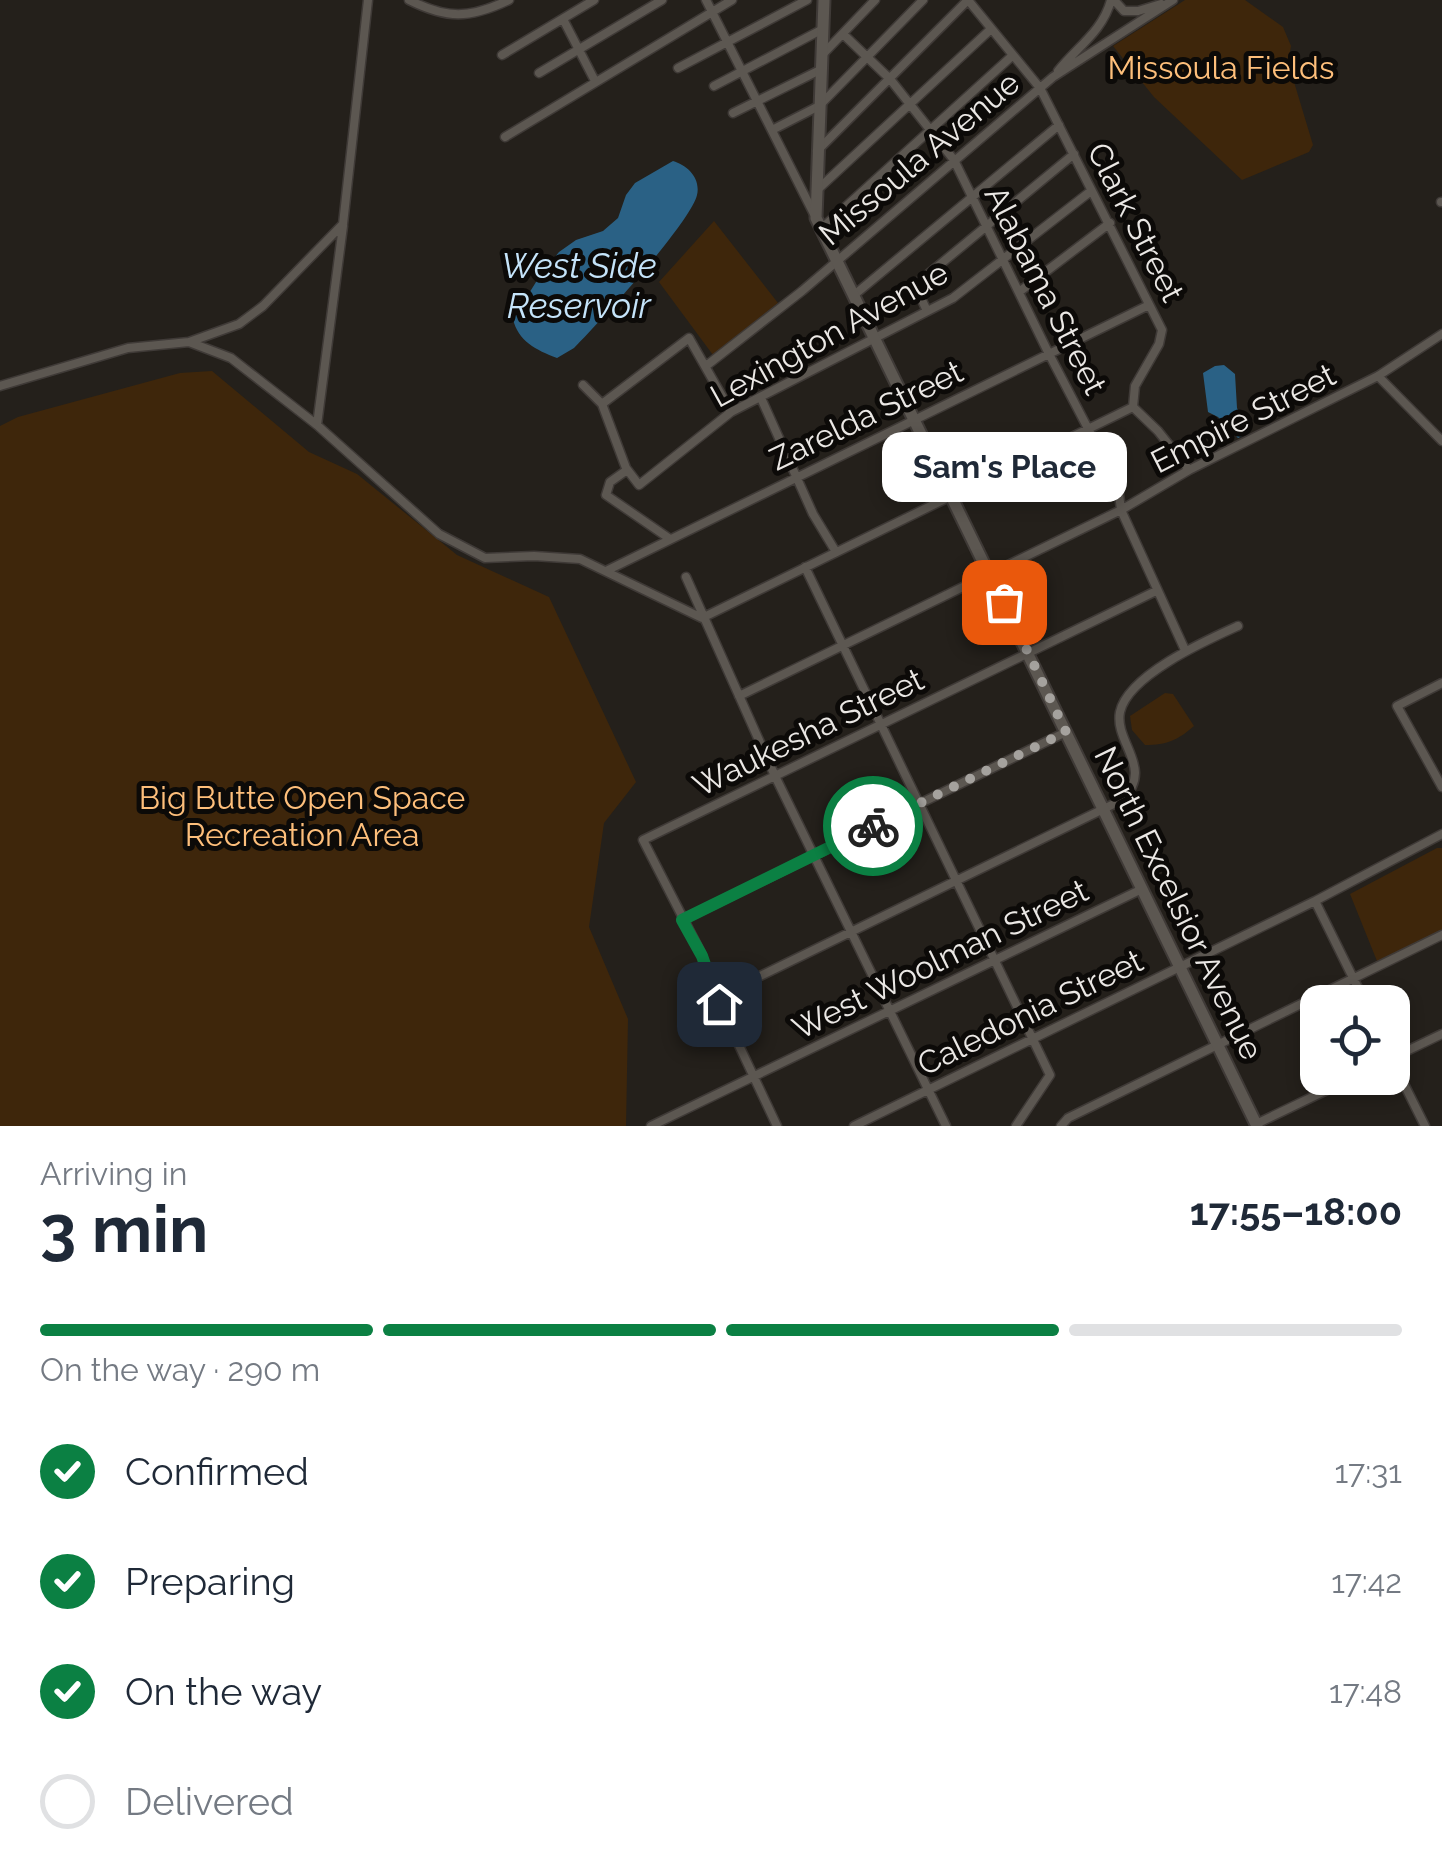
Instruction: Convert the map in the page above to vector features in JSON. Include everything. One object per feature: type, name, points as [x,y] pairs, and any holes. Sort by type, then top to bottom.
[{"type":"street","points":[[317,425],[368,0]]},
{"type":"street","points":[[409,0],[437,14],[461,16],[509,0]]},
{"type":"street","points":[[502,55],[594,0]]},
{"type":"street","points":[[539,73],[662,0]]},
{"type":"street","points":[[706,0],[818,224]]},
{"type":"street","points":[[505,137],[732,0]]},
{"type":"street","points":[[678,68],[806,0]]},
{"type":"street","points":[[818,224],[824,0]]},
{"type":"street","points":[[823,54],[875,0]]},
{"type":"street","points":[[772,130],[819,106],[923,0]]},
{"type":"street","points":[[817,151],[968,0]]},
{"type":"street","name":"Clark Street","points":[[968,0],[1040,88],[1162,330],[1159,344],[1135,386],[1132,407]]},
{"type":"street","points":[[1053,77],[1096,31],[1112,0],[1124,10],[1138,11],[1172,1]]},
{"type":"street","name":"Missoula Avenue","points":[[706,366],[1053,77],[1172,1]]},
{"type":"street","points":[[563,19],[595,82]]},
{"type":"street","points":[[714,86],[823,29]]},
{"type":"street","points":[[816,191],[991,29]]},
{"type":"street","name":"Alabama Street","points":[[842,34],[890,79],[954,160],[1118,486],[1121,510],[1185,650]]},
{"type":"street","points":[[818,224],[1012,56]]},
{"type":"street","points":[[733,113],[822,69]]},
{"type":"street","points":[[853,296],[1059,125]]},
{"type":"street","points":[[927,311],[915,285],[1074,154]]},
{"type":"street","name":"Lexington Avenue","points":[[627,470],[639,485],[731,412],[952,298],[1092,191]]},
{"type":"street","points":[[1019,292],[1110,223]]},
{"type":"street","points":[[0,386],[113,352],[189,342],[239,324],[263,306],[344,224]]},
{"type":"street","name":"North Excelsior Avenue","points":[[818,224],[1255,1125]]},
{"type":"street","name":"Zarelda Street","points":[[606,571],[1149,304]]},
{"type":"street","name":"Empire Street","points":[[740,696],[1121,510],[1189,470],[1378,376],[1442,334]]},
{"type":"street","points":[[602,404],[689,338],[731,412]]},
{"type":"street","points":[[189,342],[231,358],[317,425],[440,534],[485,558],[580,559],[702,618]]},
{"type":"street","points":[[1378,376],[1442,440]]},
{"type":"street","points":[[583,386],[602,404],[627,470],[610,482],[606,494],[670,539]]},
{"type":"street","points":[[761,398],[813,514],[836,552]]},
{"type":"street","points":[[702,618],[1132,407],[1158,431],[1189,470]]},
{"type":"street","points":[[805,568],[1050,1075],[1016,1126]]},
{"type":"street","points":[[686,578],[775,776],[946,1126]]},
{"type":"street","name":"Waukesha Street","points":[[682,920],[644,840],[1156,591]]},
{"type":"street","points":[[717,997],[1126,797],[1134,778],[1134,758],[1120,712],[1126,701],[1185,650],[1238,626]]},
{"type":"street","points":[[1442,684],[1398,706],[1442,788]]},
{"type":"street","points":[[777,1126],[702,956],[682,920],[1066,732]]},
{"type":"street","name":"Caledonia Street","points":[[854,1126],[1440,839]]},
{"type":"street","name":"West Woolman Street","points":[[651,1126],[1142,888]]},
{"type":"street","points":[[1316,901],[1356,985]]},
{"type":"street","points":[[1064,1122],[1442,935]]},
{"type":"street","points":[[1410,1050],[1442,1034]]},
{"type":"street","points":[[1255,1125],[1317,1095]]},
{"type":"street","points":[[1410,1095],[1425,1126]]},
{"type":"green space","name":"Missoula Fields","points":[[1185,0],[1245,0],[1283,27],[1291,46],[1288,62],[1313,145],[1309,152],[1242,180],[1154,97],[1113,46]]},
{"type":"green space","points":[[714,221],[778,303],[713,355],[659,282]]},
{"type":"green space","name":"Big Butte Open Space Recreation Area","points":[[212,371],[309,452],[357,474],[457,555],[549,597],[636,782],[604,823],[589,927],[628,1019],[626,1126],[0,1126],[0,426],[18,417],[180,373]]},
{"type":"green space","points":[[1165,693],[1173,694],[1194,726],[1172,741],[1145,745],[1132,730],[1130,716]]},
{"type":"green space","points":[[1442,848],[1442,930],[1377,961],[1350,894]]},
{"type":"water","name":"West Side Reservoir","points":[[673,161],[692,173],[697,195],[662,249],[574,348],[557,358],[529,344],[513,319],[541,274],[559,252],[576,240],[603,231],[618,218],[635,183]]},
{"type":"water","points":[[1224,365],[1235,374],[1237,408],[1248,433],[1238,438],[1208,412],[1203,373]]},
{"type":"way so far","points":[[873,826],[1066,732],[1004,602]]},
{"type":"place","name":"Sam's Place","points":[[1004,602]]},
{"type":"route","points":[[719,1004],[702,956],[682,920],[873,826]]}]
